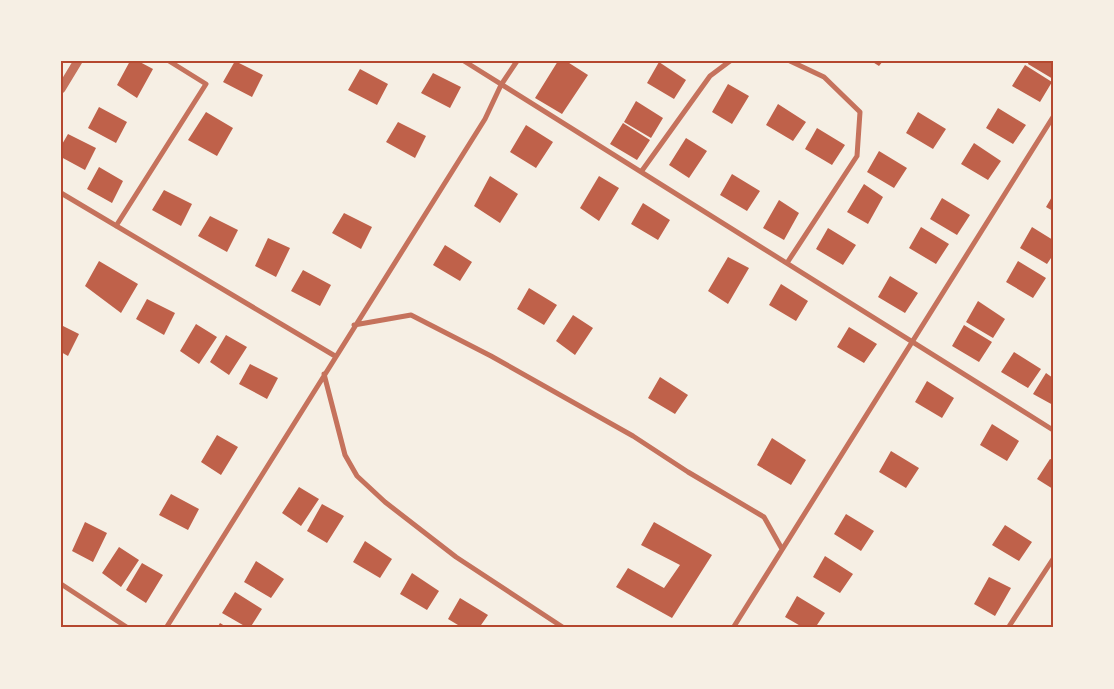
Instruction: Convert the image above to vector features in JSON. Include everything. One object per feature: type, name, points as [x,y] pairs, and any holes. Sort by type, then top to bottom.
[{"type":"street","points":[[61,88],[78,61]]},
{"type":"street","points":[[116,226],[206,84],[169,61]]},
{"type":"street","points":[[464,61],[1053,430]]},
{"type":"street","points":[[166,628],[485,119],[501,85],[517,61]]},
{"type":"street","points":[[641,172],[710,76],[730,61]]},
{"type":"street","points":[[787,263],[857,156],[860,112],[824,77],[790,61]]},
{"type":"street","points":[[733,628],[1053,117]]},
{"type":"street","points":[[61,193],[335,356]]},
{"type":"street","points":[[354,326],[411,315],[491,356],[632,436],[764,517],[782,549]]},
{"type":"street","points":[[324,374],[345,455],[357,476],[385,502],[456,557],[564,628]]},
{"type":"street","points":[[1008,628],[1053,559]]},
{"type":"street","points":[[61,584],[128,628]]},
{"type":"building","points":[[130,61],[138,61],[153,69],[137,98],[117,85]]},
{"type":"building","points":[[235,61],[263,75],[252,97],[223,82]]},
{"type":"building","points":[[558,61],[566,61],[588,75],[562,114],[535,98]]},
{"type":"building","points":[[871,61],[883,61],[879,66]]},
{"type":"building","points":[[1029,61],[1053,61],[1053,79],[1028,64]]},
{"type":"building","points":[[659,62],[686,80],[674,99],[647,83]]},
{"type":"building","points":[[1025,65],[1052,82],[1040,102],[1012,86]]},
{"type":"building","points":[[360,69],[388,84],[377,105],[348,90]]},
{"type":"building","points":[[433,73],[461,87],[450,108],[421,93]]},
{"type":"building","points":[[728,84],[749,96],[732,124],[712,112]]},
{"type":"building","points":[[636,101],[663,118],[651,138],[624,122]]},
{"type":"building","points":[[778,104],[806,122],[793,141],[766,125]]},
{"type":"building","points":[[99,107],[127,122],[116,143],[88,128]]},
{"type":"building","points":[[998,108],[1026,125],[1013,144],[986,128]]},
{"type":"building","points":[[206,112],[233,128],[217,156],[188,140]]},
{"type":"building","points":[[918,112],[946,129],[933,149],[906,133]]},
{"type":"building","points":[[398,122],[426,136],[415,158],[386,142]]},
{"type":"building","points":[[623,123],[650,140],[637,160],[610,144]]},
{"type":"building","points":[[526,125],[553,142],[536,168],[510,152]]},
{"type":"building","points":[[817,128],[845,145],[832,165],[805,149]]},
{"type":"building","points":[[68,134],[96,148],[85,170],[61,157],[61,146]]},
{"type":"building","points":[[686,138],[707,151],[689,178],[669,165]]},
{"type":"building","points":[[974,143],[1001,161],[988,180],[961,164]]},
{"type":"building","points":[[879,151],[907,168],[894,188],[867,172]]},
{"type":"building","points":[[99,167],[123,181],[112,203],[87,189]]},
{"type":"building","points":[[732,174],[760,191],[747,211],[720,195]]},
{"type":"building","points":[[490,176],[518,194],[500,223],[474,206]]},
{"type":"building","points":[[599,176],[619,188],[599,221],[580,208]]},
{"type":"building","points":[[864,184],[883,197],[868,224],[847,212]]},
{"type":"building","points":[[164,190],[192,204],[181,226],[152,210]]},
{"type":"building","points":[[1053,195],[1053,211],[1046,207]]},
{"type":"building","points":[[942,198],[970,215],[957,235],[930,219]]},
{"type":"building","points":[[779,200],[799,213],[784,240],[763,228]]},
{"type":"building","points":[[643,203],[670,220],[658,240],[631,224]]},
{"type":"building","points":[[344,213],[372,227],[361,249],[332,233]]},
{"type":"building","points":[[210,216],[238,230],[227,252],[198,236]]},
{"type":"building","points":[[921,227],[949,244],[936,264],[909,248]]},
{"type":"building","points":[[1032,227],[1053,240],[1053,255],[1047,264],[1020,248]]},
{"type":"building","points":[[828,228],[856,245],[843,265],[816,249]]},
{"type":"building","points":[[268,238],[290,248],[276,277],[255,266]]},
{"type":"building","points":[[445,245],[472,262],[460,281],[433,265]]},
{"type":"building","points":[[728,257],[749,268],[728,304],[708,291]]},
{"type":"building","points":[[99,261],[138,284],[121,313],[85,286]]},
{"type":"building","points":[[1018,261],[1046,278],[1033,298],[1006,282]]},
{"type":"building","points":[[303,270],[331,285],[320,306],[291,291]]},
{"type":"building","points":[[890,276],[918,293],[905,313],[878,297]]},
{"type":"building","points":[[781,284],[808,301],[796,321],[769,305]]},
{"type":"building","points":[[529,288],[557,305],[544,325],[517,309]]},
{"type":"building","points":[[147,299],[175,313],[164,335],[136,319]]},
{"type":"building","points":[[978,301],[1005,319],[993,338],[966,322]]},
{"type":"building","points":[[573,315],[593,328],[575,355],[556,341]]},
{"type":"building","points":[[196,324],[217,337],[199,364],[180,351]]},
{"type":"building","points":[[61,325],[79,334],[68,356],[61,352]]},
{"type":"building","points":[[964,325],[992,342],[979,362],[952,346]]},
{"type":"building","points":[[849,327],[877,344],[864,363],[837,347]]},
{"type":"building","points":[[226,335],[247,347],[229,375],[210,362]]},
{"type":"building","points":[[1014,352],[1041,369],[1028,388],[1001,372]]},
{"type":"building","points":[[250,364],[278,378],[267,399],[239,384]]},
{"type":"building","points":[[1046,373],[1053,378],[1053,405],[1033,394]]},
{"type":"building","points":[[660,377],[688,395],[675,414],[648,398]]},
{"type":"building","points":[[927,381],[954,398],[942,418],[915,402]]},
{"type":"building","points":[[992,424],[1019,441],[1007,461],[980,445]]},
{"type":"building","points":[[217,435],[238,447],[221,475],[201,462]]},
{"type":"building","points":[[772,438],[806,460],[791,485],[757,465]]},
{"type":"building","points":[[891,451],[919,468],[906,488],[879,472]]},
{"type":"building","points":[[1050,459],[1053,460],[1053,489],[1037,479]]},
{"type":"building","points":[[299,487],[319,499],[301,526],[282,513]]},
{"type":"building","points":[[171,494],[199,509],[188,530],[159,515]]},
{"type":"building","points":[[322,504],[344,516],[327,543],[307,531]]},
{"type":"building","points":[[846,514],[874,531],[861,551],[834,534]]},
{"type":"building","points":[[85,522],[107,533],[93,562],[72,551]]},
{"type":"building","points":[[654,522],[712,555],[672,618],[616,587],[628,568],[664,588],[680,565],[641,545]]},
{"type":"building","points":[[1005,525],[1032,542],[1019,561],[992,545]]},
{"type":"building","points":[[365,541],[392,559],[380,578],[353,562]]},
{"type":"building","points":[[119,547],[139,560],[121,587],[102,573]]},
{"type":"building","points":[[825,556],[853,574],[840,593],[813,577]]},
{"type":"building","points":[[256,561],[284,579],[271,598],[244,582]]},
{"type":"building","points":[[142,563],[163,575],[146,603],[126,590]]},
{"type":"building","points":[[412,573],[439,591],[427,610],[400,594]]},
{"type":"building","points":[[989,577],[1011,588],[995,616],[974,604]]},
{"type":"building","points":[[235,592],[262,609],[250,628],[222,613]]},
{"type":"building","points":[[797,596],[825,613],[815,628],[804,628],[785,617]]},
{"type":"building","points":[[460,598],[488,615],[479,628],[463,628],[448,619]]},
{"type":"building","points":[[220,623],[228,628],[217,628]]}]
